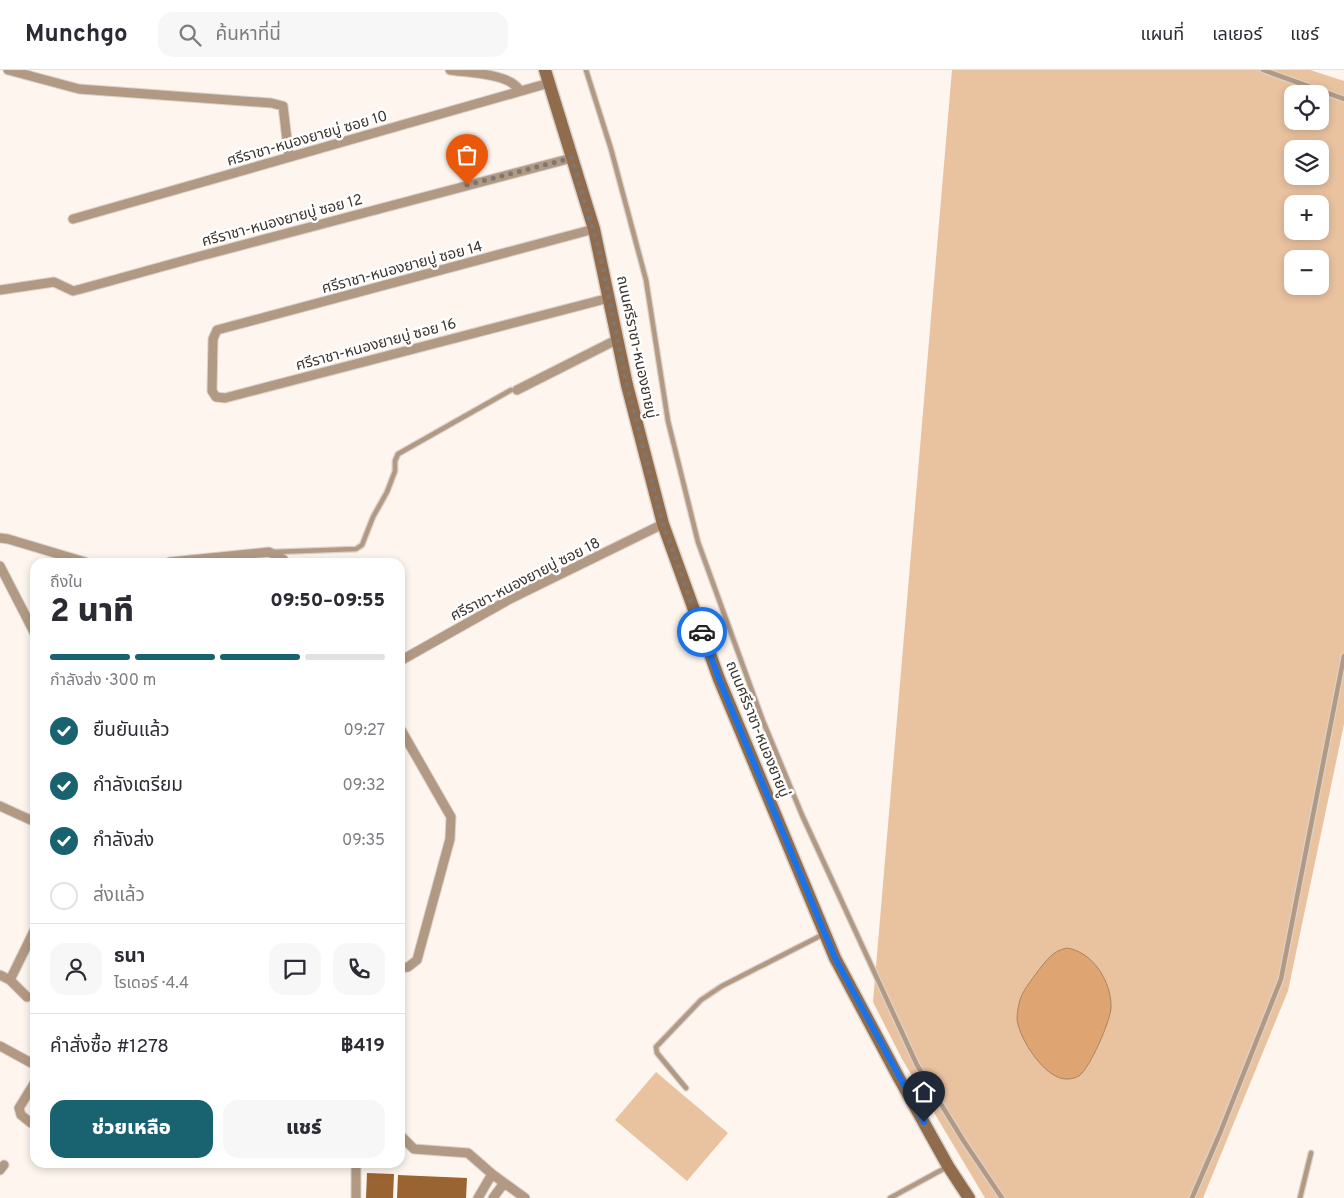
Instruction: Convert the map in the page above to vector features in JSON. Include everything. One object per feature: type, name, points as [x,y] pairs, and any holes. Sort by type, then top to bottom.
[{"type":"main road","name":"ถนนศรีราชา-หนองยายบู่","points":[[545,70],[594,229],[627,385],[663,524],[719,679],[835,958],[948,1166],[968,1198]]},
{"type":"street","points":[[8,70],[80,89],[271,103],[283,106],[289,158]]},
{"type":"street","points":[[450,70],[494,76],[504,79],[520,91]]},
{"type":"street","name":"ศรีราชา-หนองยายบู่ ซอย 10","points":[[73,220],[549,83]]},
{"type":"street","name":"ศรีราชา-หนองยายบู่ ซอย 12","points":[[0,290],[54,282],[73,291],[572,158]]},
{"type":"street","name":"ศรีราชา-หนองยายบู่ ซอย 14","points":[[218,330],[594,229]]},
{"type":"street","name":"ศรีราชา-หนองยายบู่ ซอย 16","points":[[218,330],[213,339],[212,391],[214,396],[221,398],[609,298]]},
{"type":"street","points":[[514,390],[618,339]]},
{"type":"street","name":"ศรีราชา-หนองยายบู่ ซอย 18","points":[[405,658],[510,599],[663,524]]},
{"type":"street","points":[[0,538],[72,558]]},
{"type":"street","points":[[210,558],[269,552],[281,558]]},
{"type":"street","points":[[0,566],[30,624]]},
{"type":"street","points":[[405,737],[451,817],[451,824],[450,839],[417,960],[405,967]]},
{"type":"street","points":[[0,806],[30,820]]},
{"type":"street","points":[[10,980],[30,939]]},
{"type":"street","points":[[0,975],[10,980],[27,996]]},
{"type":"street","points":[[0,1046],[30,1062]]},
{"type":"street","points":[[30,1091],[20,1108],[21,1115],[30,1122]]},
{"type":"street","points":[[405,1140],[414,1149],[468,1153],[492,1174],[525,1198]]},
{"type":"street","points":[[356,1168],[356,1198]]},
{"type":"street","points":[[478,1198],[492,1174]]},
{"type":"street","points":[[494,1198],[504,1183]]},
{"type":"lane","points":[[586,70],[611,149],[646,280],[668,421],[698,542],[762,721],[802,815],[918,1066],[963,1140],[1002,1198]]},
{"type":"lane","points":[[1263,70],[1344,99]]},
{"type":"lane","points":[[269,552],[358,548],[362,545],[373,517],[396,471],[398,454],[514,390]]},
{"type":"lane","points":[[1192,1198],[1281,980],[1344,656]]},
{"type":"lane","points":[[686,1088],[657,1053],[656,1047],[701,1000],[722,986],[825,934]]},
{"type":"lane","points":[[1300,1198],[1311,1153]]},
{"type":"lane","points":[[890,1198],[948,1166]]},
{"type":"shaded area","points":[[952,70],[1310,70],[1344,81],[1344,724],[1288,991],[1203,1198],[985,1198],[902,1059],[873,1002]]},
{"type":"shaded area","points":[[1067,948],[1085,955],[1099,970],[1108,988],[1111,1008],[1094,1055],[1079,1076],[1068,1079],[1060,1078],[1051,1073],[1035,1057],[1023,1037],[1017,1019],[1020,1000],[1029,983],[1050,956],[1057,951]]},
{"type":"shaded area","points":[[656,1072],[728,1133],[687,1181],[615,1120]]},
{"type":"building","points":[[367,1173],[394,1174],[393,1198],[366,1198]]},
{"type":"building","points":[[398,1175],[467,1178],[466,1198],[397,1198]]},
{"type":"way so far","points":[[467,185],[572,158],[594,229],[627,385],[663,524],[702,632]]},
{"type":"route","points":[[702,632],[719,679],[835,958],[924,1122]]}]
